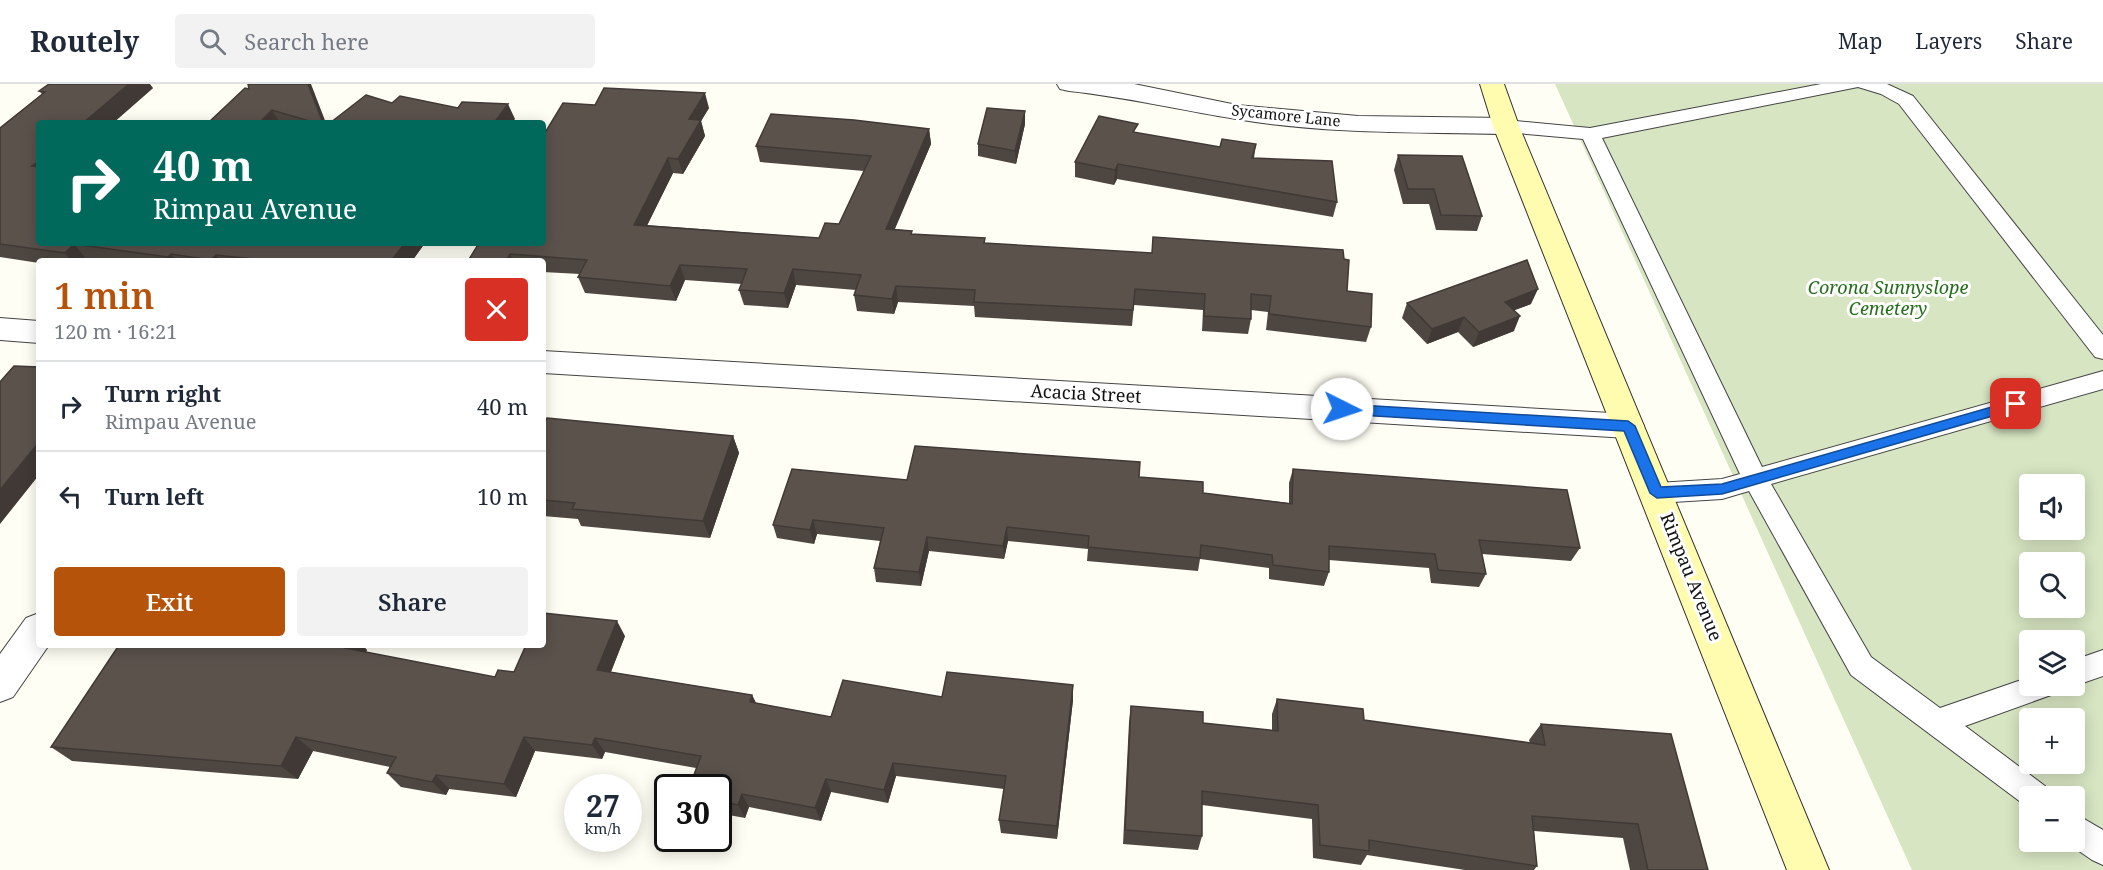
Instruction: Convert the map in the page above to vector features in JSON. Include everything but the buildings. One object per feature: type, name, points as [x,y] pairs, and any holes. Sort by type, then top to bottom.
[{"type":"main road","name":"Rimpau Avenue","points":[[1492,84],[1506,126],[1657,493],[1808,870]]},
{"type":"street","name":"Sycamore Lane","points":[[1069,84],[1122,89],[1237,112],[1347,123],[1506,126]]},
{"type":"street","points":[[0,329],[36,332]]},
{"type":"street","name":"Acacia Street","points":[[546,362],[1628,426]]},
{"type":"street","points":[[0,685],[36,633]]},
{"type":"lane","points":[[1506,126],[1590,134],[1851,84]]},
{"type":"lane","points":[[1866,84],[1888,90],[1906,100],[2103,351]]},
{"type":"lane","points":[[1590,134],[1755,479],[1861,666],[2021,786]]},
{"type":"lane","points":[[1657,493],[1722,489],[2103,380]]},
{"type":"lane","points":[[2085,669],[2103,663]]},
{"type":"lane","points":[[1937,723],[2019,694]]},
{"type":"lane","points":[[2085,836],[2103,849]]},
{"type":"green space","name":"Corona Sunnyslope Cemetery","points":[[1555,84],[2103,84],[2103,870],[1912,870]]},
{"type":"route","points":[[1342,409],[1628,426],[1657,493],[1722,489],[2016,404]]}]
